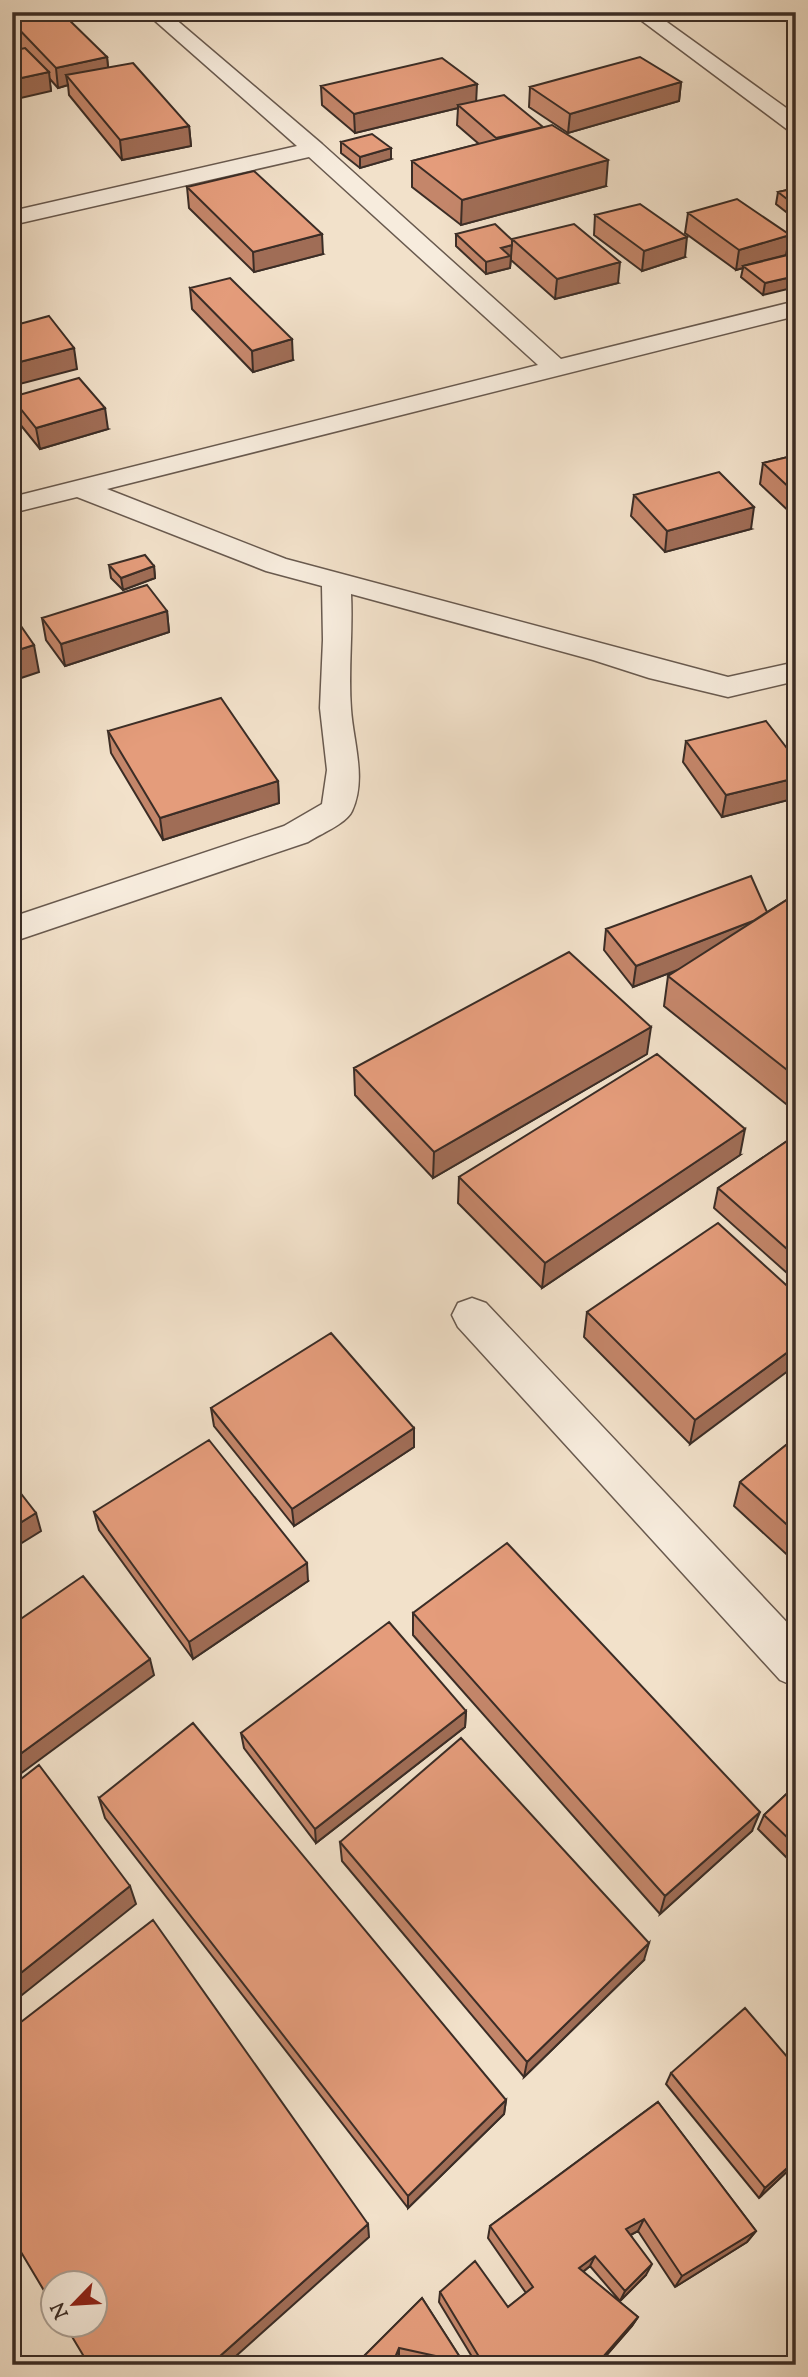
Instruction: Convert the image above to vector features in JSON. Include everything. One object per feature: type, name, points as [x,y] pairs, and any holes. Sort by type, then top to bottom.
[{"type":"street","points":[[155,12],[314,149],[555,367]]},
{"type":"street","points":[[640,12],[796,125]]},
{"type":"street","points":[[12,218],[314,149]]},
{"type":"street","points":[[12,505],[796,308]]},
{"type":"street","points":[[78,488],[276,565],[728,687],[796,671]]},
{"type":"street","points":[[12,930],[296,834],[337,809],[343,770],[335,708],[338,640],[336,581]]},
{"type":"street","points":[[472,1315],[796,1665]]},
{"type":"building","points":[[25,12],[61,12],[107,57],[56,68],[12,22],[12,15]]},
{"type":"building","points":[[25,48],[49,72],[12,80],[12,51]]},
{"type":"building","points":[[640,57],[681,82],[570,114],[530,87]]},
{"type":"building","points":[[442,58],[477,84],[354,114],[321,86]]},
{"type":"building","points":[[133,63],[189,126],[120,140],[66,75]]},
{"type":"building","points":[[504,95],[543,127],[496,138],[458,105]]},
{"type":"building","points":[[552,125],[608,160],[462,200],[412,161]]},
{"type":"building","points":[[372,134],[391,148],[360,157],[341,142]]},
{"type":"building","points":[[254,171],[322,234],[253,252],[187,187]]},
{"type":"building","points":[[796,188],[796,202],[792,203],[778,192]]},
{"type":"building","points":[[737,199],[790,235],[739,250],[688,213]]},
{"type":"building","points":[[640,204],[687,237],[644,251],[595,215]]},
{"type":"building","points":[[495,224],[512,240],[512,245],[501,248],[510,256],[486,262],[456,234]]},
{"type":"building","points":[[574,224],[620,262],[557,279],[512,239]]},
{"type":"building","points":[[796,253],[796,276],[765,283],[743,266]]},
{"type":"building","points":[[230,278],[292,339],[252,351],[190,288]]},
{"type":"building","points":[[49,316],[74,348],[12,364],[12,326]]},
{"type":"building","points":[[79,378],[105,408],[36,428],[12,398],[12,397]]},
{"type":"building","points":[[796,455],[796,494],[763,463]]},
{"type":"building","points":[[719,472],[754,507],[667,531],[634,495]]},
{"type":"building","points":[[145,555],[154,566],[121,578],[109,565]]},
{"type":"building","points":[[147,585],[167,611],[61,644],[42,618]]},
{"type":"building","points":[[12,613],[34,645],[12,652]]},
{"type":"building","points":[[221,698],[278,781],[160,818],[108,731]]},
{"type":"building","points":[[766,721],[796,760],[796,778],[726,795],[686,741]]},
{"type":"building","points":[[751,876],[767,912],[753,921],[636,966],[606,929]]},
{"type":"building","points":[[796,894],[796,1077],[668,976]]},
{"type":"building","points":[[569,952],[651,1027],[434,1152],[354,1068]]},
{"type":"building","points":[[657,1054],[745,1129],[545,1263],[459,1177]]},
{"type":"building","points":[[796,1135],[796,1257],[718,1188]]},
{"type":"building","points":[[718,1223],[796,1294],[796,1346],[695,1420],[587,1312]]},
{"type":"building","points":[[331,1333],[414,1428],[292,1509],[211,1408]]},
{"type":"building","points":[[796,1437],[796,1533],[740,1482]]},
{"type":"building","points":[[209,1440],[307,1563],[189,1642],[94,1512]]},
{"type":"building","points":[[12,1482],[36,1513],[12,1528]]},
{"type":"building","points":[[507,1543],[760,1812],[665,1896],[413,1613]]},
{"type":"building","points":[[83,1576],[150,1659],[12,1760],[12,1625]]},
{"type":"building","points":[[389,1622],[466,1711],[315,1829],[241,1733]]},
{"type":"building","points":[[193,1723],[506,2100],[408,2196],[99,1798]]},
{"type":"building","points":[[461,1738],[649,1943],[527,2062],[340,1842]]},
{"type":"building","points":[[39,1765],[130,1886],[12,1980],[12,1786]]},
{"type":"building","points":[[796,1785],[796,1846],[764,1815]]},
{"type":"building","points":[[153,1920],[368,2224],[210,2365],[89,2365],[73,2338],[108,2338],[108,2268],[38,2268],[38,2281],[12,2237],[12,2029]]},
{"type":"building","points":[[745,2008],[796,2067],[796,2160],[765,2188],[671,2073]]},
{"type":"building","points":[[658,2102],[756,2231],[682,2276],[644,2219],[626,2229],[652,2264],[625,2291],[595,2256],[579,2268],[638,2317],[596,2365],[484,2365],[440,2292],[475,2261],[508,2307],[533,2287],[490,2226]]},
{"type":"building","points":[[422,2298],[463,2362],[399,2348],[392,2365],[355,2365]]}]
